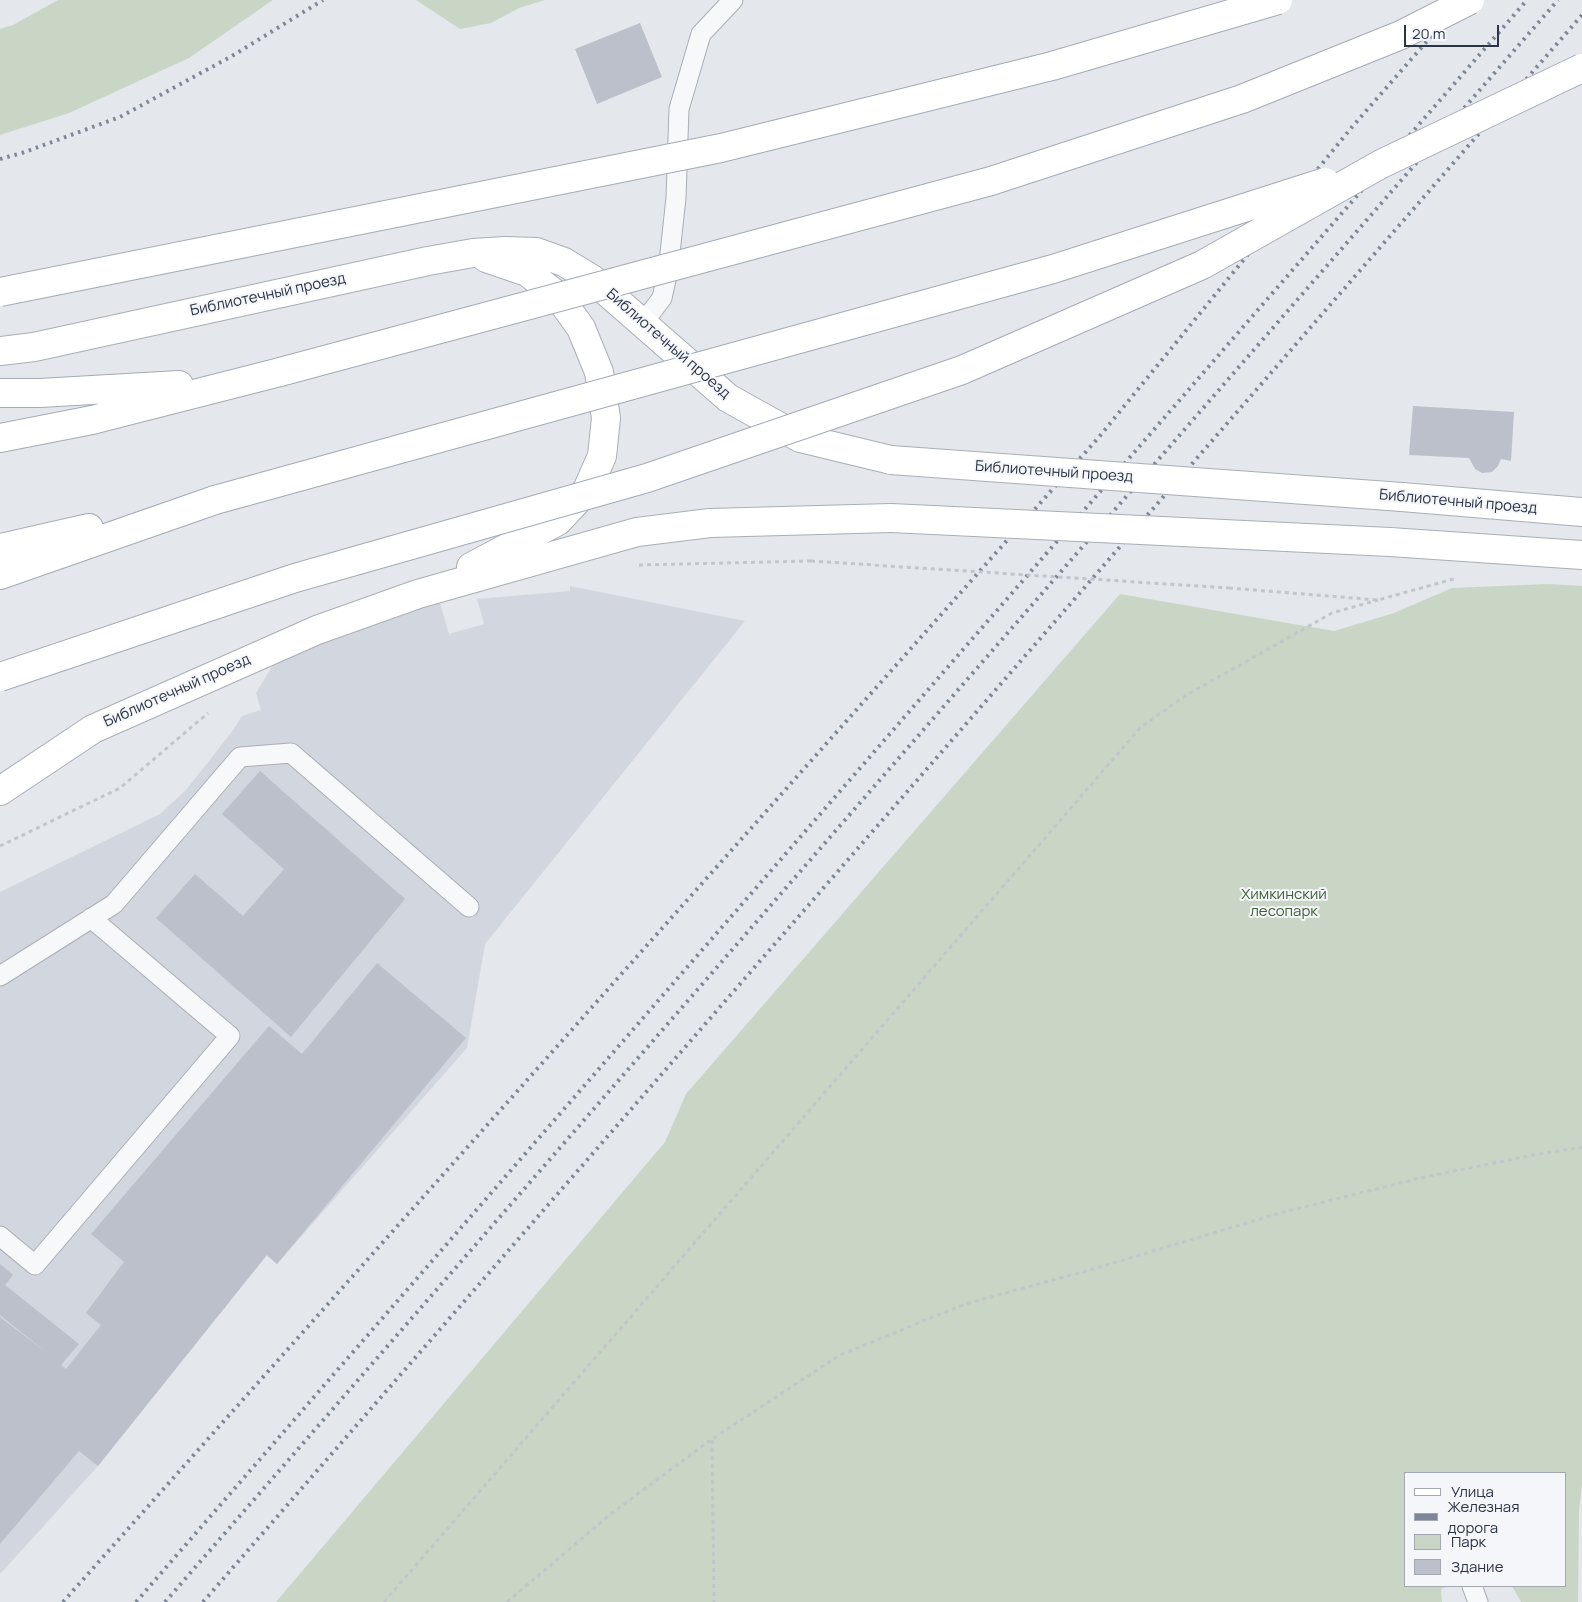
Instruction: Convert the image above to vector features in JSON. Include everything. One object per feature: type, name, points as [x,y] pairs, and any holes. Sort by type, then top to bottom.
[{"type":"main road","points":[[0,292],[721,148],[1052,66],[1278,0]]},
{"type":"main road","points":[[0,438],[92,420],[280,372],[991,181],[1242,99],[1401,35],[1470,0]]},
{"type":"main road","points":[[0,678],[295,578],[646,478],[962,370],[1202,265],[1381,164],[1582,68]]},
{"type":"main road","points":[[0,548],[215,500],[1053,269],[1381,164]]},
{"type":"main road","name":"Библиотечный проезд","points":[[0,351],[34,346],[473,253],[504,251],[536,252],[564,262],[592,279],[728,398],[800,438],[891,460],[1582,512]]},
{"type":"main road","points":[[418,594],[558,521],[586,490],[602,456],[606,418],[599,372],[581,328],[558,296],[527,272],[473,253]]},
{"type":"main road","points":[[0,393],[164,387],[280,372]]},
{"type":"main road","points":[[0,575],[215,500]]},
{"type":"main road","name":"Библиотечный проезд","points":[[0,791],[92,729],[317,630],[418,594],[638,532],[710,523],[891,518],[1390,542],[1582,554]]},
{"type":"lane","points":[[643,323],[662,298],[668,271],[676,198],[679,109],[701,34],[732,0]]},
{"type":"lane","points":[[0,976],[114,904],[240,757],[291,753],[469,907]]},
{"type":"lane","points":[[0,1236],[35,1265],[230,1036],[92,918]]},
{"type":"lane","points":[[1472,1587],[1478,1602]]},
{"type":"path","points":[[632,565],[811,560],[1378,600]]},
{"type":"path","points":[[384,1602],[1141,727],[1185,696],[1332,613],[1463,577]]},
{"type":"path","points":[[0,846],[120,788],[215,708]]},
{"type":"path","points":[[507,1602],[612,1513],[712,1440],[840,1355],[965,1304],[1090,1270],[1280,1213],[1420,1178],[1582,1147]]},
{"type":"path","points":[[712,1440],[714,1602]]},
{"type":"shaded area","points":[[570,586],[745,621],[485,944],[467,1048],[277,1264],[266,1255],[98,1466],[0,1574],[0,892],[160,814],[186,790],[242,716],[261,710],[256,693],[276,660],[380,619],[440,603],[449,634],[484,624],[477,599],[570,591]]},
{"type":"green space","points":[[58,0],[273,0],[189,58],[69,113],[0,135],[0,29],[13,25]]},
{"type":"green space","points":[[416,0],[545,0],[519,8],[491,23],[460,29]]},
{"type":"green space","name":"Химкинский лесопарк","points":[[1548,584],[1582,586],[1582,1485],[1579,1510],[1578,1602],[1521,1602],[1513,1587],[1567,1587],[1567,1472],[1404,1472],[1404,1587],[1446,1587],[1441,1589],[1442,1602],[276,1602],[665,1142],[686,1094],[1120,594],[1334,631],[1394,613],[1452,588]]},
{"type":"building","points":[[640,23],[662,77],[597,104],[575,49]]},
{"type":"building","points":[[1413,406],[1514,412],[1511,461],[1501,459],[1498,466],[1492,472],[1482,473],[1475,469],[1469,458],[1409,455]]},
{"type":"building","points":[[260,771],[405,899],[291,1037],[156,918],[195,874],[243,916],[284,869],[222,814]]},
{"type":"building","points":[[377,963],[466,1038],[277,1264],[267,1255],[98,1466],[79,1451],[0,1544],[0,1317],[47,1353],[0,1315],[0,1264],[13,1275],[5,1285],[79,1344],[61,1365],[66,1369],[101,1325],[86,1313],[124,1262],[91,1234],[269,1026],[302,1054]]},
{"type":"railway","points":[[0,159],[22,153],[120,117],[232,56],[323,0]]},
{"type":"railway","points":[[63,1602],[1099,437],[1352,127],[1463,0]]},
{"type":"railway","points":[[136,1602],[1527,0]]},
{"type":"railway","points":[[165,1602],[1558,0]]},
{"type":"railway","points":[[203,1602],[1582,15]]}]
